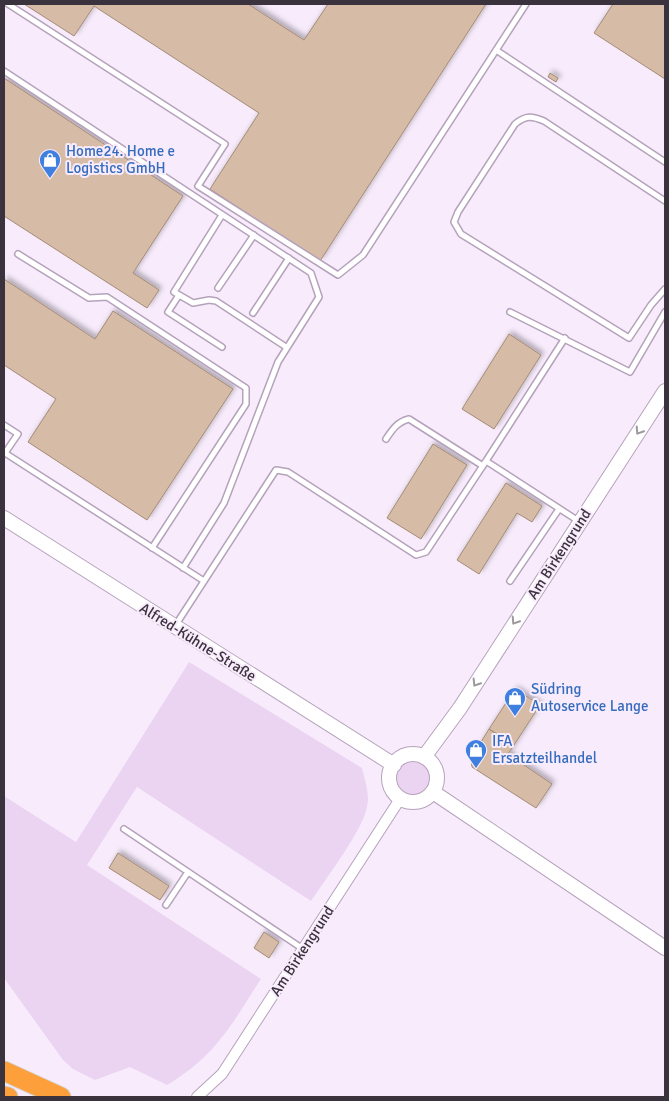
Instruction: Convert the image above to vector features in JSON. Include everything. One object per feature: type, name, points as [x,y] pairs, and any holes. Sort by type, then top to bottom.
[{"type":"highway","points":[[4,1062],[43,1089]]},
{"type":"highway","points":[[4,1071],[61,1097]]},
{"type":"highway","points":[[4,1096],[8,1097]]},
{"type":"main road","name":"Am Birkengrund","points":[[428,760],[431,744],[453,718],[665,390]]},
{"type":"main road","name":"Alfred-Kühne-Straße","points":[[4,518],[394,765]]},
{"type":"main road","points":[[407,755],[428,760],[437,777],[433,792],[418,802],[400,798],[390,783],[394,765],[407,755]]},
{"type":"main road","points":[[433,792],[665,948]]},
{"type":"street","name":"Am Birkengrund","points":[[198,1097],[222,1074],[400,798]]},
{"type":"lane","points":[[8,4],[225,144],[198,186],[338,275],[363,256],[526,4]]},
{"type":"lane","points":[[496,50],[665,162]]},
{"type":"lane","points":[[4,71],[311,273],[319,297],[278,362],[224,503],[183,568]]},
{"type":"lane","points":[[665,201],[544,121],[532,116],[522,118],[516,124],[458,212],[454,222],[461,234],[629,338],[651,305],[665,289]]},
{"type":"lane","points":[[222,214],[174,292],[193,303],[209,300],[216,301],[286,347]]},
{"type":"lane","points":[[218,288],[254,235]]},
{"type":"lane","points":[[18,254],[89,298],[107,297],[246,388],[246,404],[152,548]]},
{"type":"lane","points":[[253,314],[289,258]]},
{"type":"lane","points":[[179,295],[168,312],[222,347]]},
{"type":"lane","points":[[510,312],[630,372],[665,312]]},
{"type":"lane","points":[[174,627],[276,470],[288,472],[416,555],[426,552],[565,338]]},
{"type":"lane","points":[[386,439],[394,427],[408,419],[580,522]]},
{"type":"lane","points":[[4,425],[18,434],[5,453],[204,581]]},
{"type":"lane","points":[[510,581],[560,509]]},
{"type":"lane","points":[[124,829],[304,949]]},
{"type":"lane","points":[[166,905],[188,872]]},
{"type":"shaded area","points":[[189,662],[362,768],[368,793],[367,807],[359,828],[311,901],[137,787],[87,865],[261,979],[231,1025],[210,1051],[198,1063],[167,1085],[130,1067],[95,1080],[73,1069],[63,1060],[4,978],[4,796],[76,842]]},
{"type":"shaded area","points":[[414,760],[421,761],[427,766],[432,772],[432,786],[427,792],[421,797],[414,798],[407,797],[401,792],[396,786],[395,779],[396,772],[401,766],[407,761]]},
{"type":"building","points":[[24,4],[248,4],[304,40],[328,4],[486,4],[320,261],[210,189],[259,113],[94,6],[74,36]]},
{"type":"building","points":[[613,4],[665,4],[665,79],[594,33]]},
{"type":"building","points":[[550,73],[558,78],[556,82],[548,77]]},
{"type":"building","points":[[4,78],[183,196],[133,273],[159,290],[147,308],[4,216]]},
{"type":"building","points":[[4,279],[95,339],[113,311],[233,389],[147,520],[28,442],[56,399],[4,365]]},
{"type":"building","points":[[509,334],[541,355],[494,429],[462,409]]},
{"type":"building","points":[[433,444],[467,465],[421,539],[387,518]]},
{"type":"building","points":[[506,483],[542,506],[532,522],[517,513],[479,574],[457,560]]},
{"type":"building","name":"Südring Autoservice Lange","points":[[515,689],[540,705],[514,745],[489,729]]},
{"type":"building","points":[[489,729],[514,745],[508,754],[552,784],[536,808],[472,767],[471,758]]},
{"type":"building","points":[[118,853],[169,886],[160,900],[109,868]]},
{"type":"building","points":[[264,932],[279,942],[269,958],[254,948]]},
{"type":"place","name":"Home24. Home e Logistics GmbH","points":[[50,179]]},
{"type":"place","name":"Südring Autoservice Lange","points":[[515,717]]},
{"type":"place","name":"IFA Ersatzteilhandel","points":[[476,769]]}]
